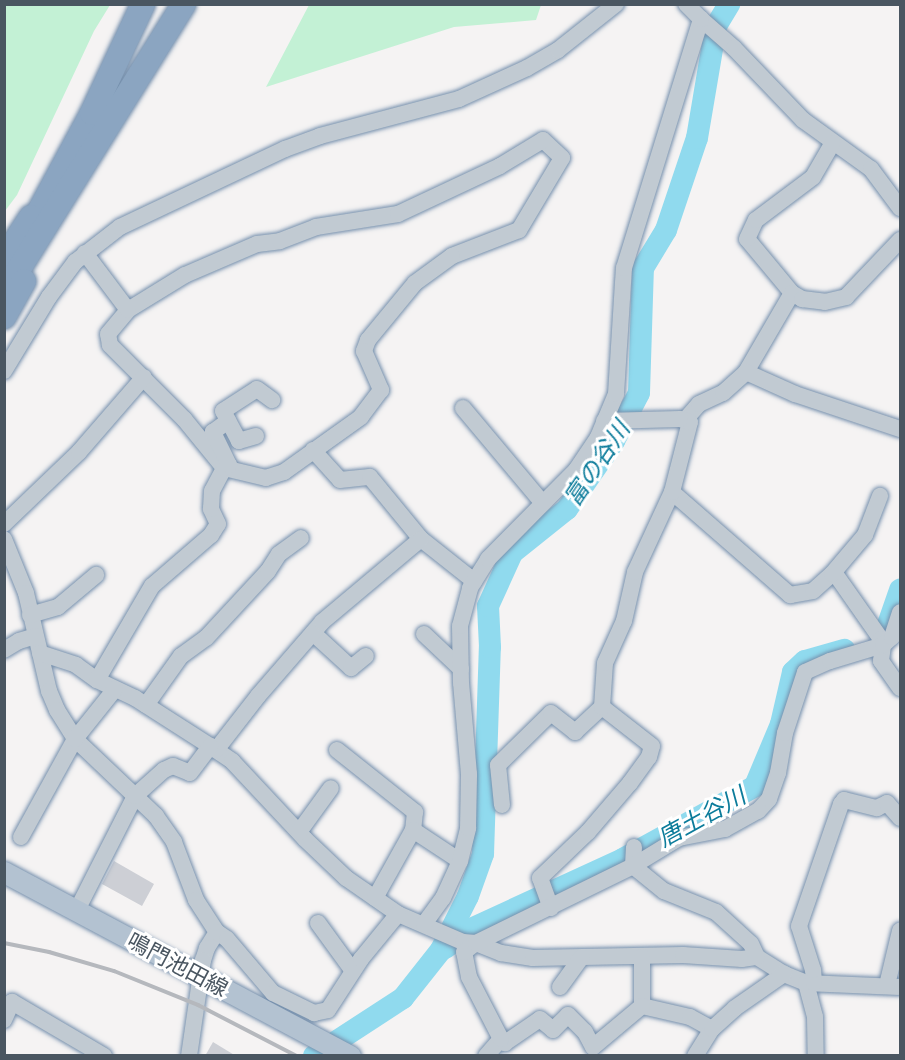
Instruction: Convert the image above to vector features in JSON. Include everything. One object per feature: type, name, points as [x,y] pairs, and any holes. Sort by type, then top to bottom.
[{"type":"highway","points":[[4,318],[92,113],[143,4]]},
{"type":"highway","points":[[4,274],[184,4]]},
{"type":"highway","points":[[4,258],[59,192]]},
{"type":"highway","points":[[4,293],[59,192]]},
{"type":"main road","name":"鳴門池田線","points":[[4,872],[346,1054]]},
{"type":"street","points":[[4,371],[49,297],[85,253],[120,227],[285,149],[320,136],[459,99],[526,68],[567,44],[616,4]]},
{"type":"street","points":[[686,4],[734,48],[802,120],[871,169],[900,208]]},
{"type":"street","points":[[426,925],[443,898],[460,861],[468,828],[468,774],[460,626],[474,581],[488,559],[576,470],[598,437],[616,394],[624,268],[702,19]]},
{"type":"street","points":[[543,140],[562,158],[519,230],[452,256],[414,283],[368,340],[364,351],[381,390],[361,417],[284,472],[266,478],[224,468],[184,419],[144,378],[110,345],[108,334],[128,310],[185,275],[257,244],[280,241],[316,227],[398,214],[500,166],[543,140]]},
{"type":"street","points":[[833,143],[813,177],[756,220],[747,239],[792,293],[802,299],[825,302],[846,297],[900,240]]},
{"type":"street","points":[[85,253],[128,310]]},
{"type":"street","points":[[685,420],[699,404],[723,393],[746,372],[792,293]]},
{"type":"street","points":[[746,372],[795,394],[900,429]]},
{"type":"street","points":[[4,524],[79,452],[144,378]]},
{"type":"street","points":[[256,436],[239,441],[223,411],[257,389],[272,400]]},
{"type":"street","points":[[463,408],[542,502]]},
{"type":"street","points":[[502,805],[498,765],[551,713],[575,732],[602,707],[605,663],[624,621],[635,572],[672,492],[690,422],[685,420],[605,421]]},
{"type":"street","points":[[97,680],[152,586],[211,535],[218,524],[211,509],[212,491],[224,468],[229,465],[213,432],[228,421]]},
{"type":"street","points":[[313,450],[340,480],[370,477],[421,539],[474,581]]},
{"type":"street","points":[[672,492],[790,595],[813,591],[832,574],[865,535],[880,496]]},
{"type":"street","points":[[146,705],[181,656],[206,638],[268,571],[279,554],[301,538]]},
{"type":"street","points":[[4,539],[26,593],[35,636],[57,710],[75,739],[156,816],[174,842],[196,900],[217,932],[227,939],[273,993],[314,1013],[328,1010],[353,971],[398,914]]},
{"type":"street","points":[[77,910],[135,796],[164,770],[173,766],[190,773],[313,633],[362,586],[421,539]]},
{"type":"street","points":[[832,574],[836,575],[880,638],[881,662],[900,688]]},
{"type":"street","points":[[30,615],[58,607],[96,575]]},
{"type":"street","points":[[642,1006],[592,1047],[585,1032],[568,1015],[553,1030],[540,1020],[505,1043],[469,977],[464,952],[470,943],[634,857],[679,838],[725,829],[758,812],[769,799],[778,773],[785,733],[805,672],[880,638],[892,637],[900,612]]},
{"type":"street","points":[[313,633],[351,668],[366,656]]},
{"type":"street","points":[[424,634],[461,669]]},
{"type":"street","points":[[4,650],[19,640],[35,636]]},
{"type":"street","points":[[40,653],[76,665],[97,680],[146,705],[232,761],[332,866],[398,914],[470,943],[501,953],[533,958],[683,955],[742,959],[757,957]]},
{"type":"street","points":[[21,837],[75,739],[115,689]]},
{"type":"street","points":[[548,901],[540,878],[588,832],[649,757],[652,746],[602,707]]},
{"type":"street","points":[[337,750],[415,812],[413,830],[375,897]]},
{"type":"street","points":[[298,832],[331,788]]},
{"type":"street","points":[[816,1056],[815,1017],[810,983],[813,970],[799,926],[840,804],[844,800],[877,808],[887,803],[900,818]]},
{"type":"street","points":[[413,830],[460,861]]},
{"type":"street","points":[[634,857],[664,891],[716,912],[751,944],[757,957],[784,974],[810,983],[893,986],[900,931]]},
{"type":"street","points":[[318,923],[353,971]]},
{"type":"street","points":[[189,1056],[207,948],[217,932]]},
{"type":"street","points":[[560,987],[582,957]]},
{"type":"street","points":[[642,957],[642,1006]]},
{"type":"street","points":[[697,1055],[712,1029],[735,1008],[784,974]]},
{"type":"street","points":[[4,1020],[12,1002],[104,1056]]},
{"type":"street","points":[[642,1006],[690,1017],[712,1029]]},
{"type":"street","points":[[486,1056],[501,1039]]},
{"type":"green space","points":[[5,4],[110,5],[94,31],[17,195],[5,211]]},
{"type":"green space","points":[[309,5],[541,5],[536,20],[454,27],[266,87]]},
{"type":"building","points":[[114,861],[154,884],[142,906],[102,884]]},
{"type":"building","points":[[213,1042],[236,1056],[205,1056]]},
{"type":"waterway","name":"富の谷川","points":[[314,1056],[403,998],[441,950],[468,896],[483,854],[490,647],[488,606],[512,553],[567,509],[614,441],[639,393],[643,268],[666,230],[697,138],[716,26],[729,4]]},
{"type":"waterway","name":"唐土谷川","points":[[885,633],[900,590]]},
{"type":"waterway","name":"唐土谷川","points":[[445,948],[471,929],[623,859],[755,786],[781,724],[793,672],[805,661],[844,650]]},
{"type":"railway","points":[[4,943],[49,952],[114,971],[198,1005],[297,1056]]}]
